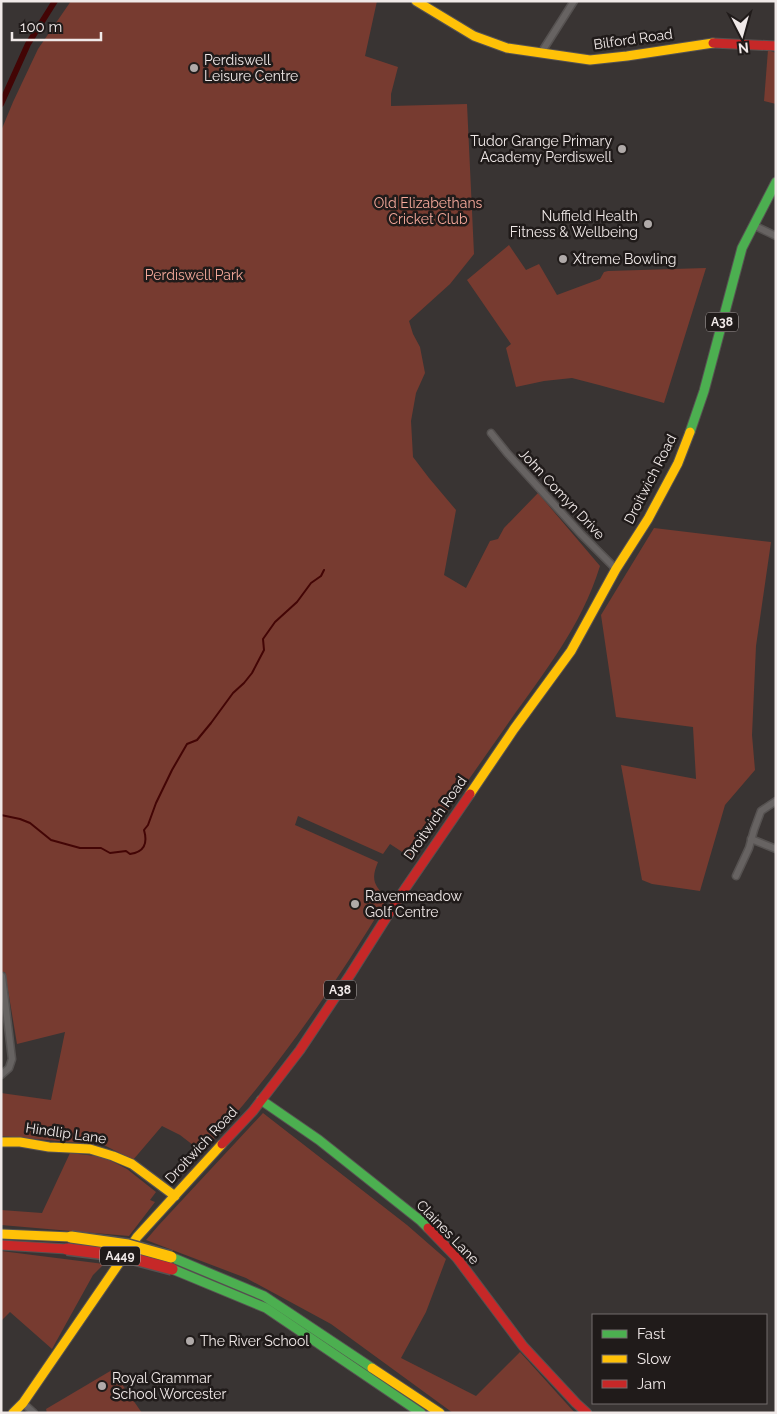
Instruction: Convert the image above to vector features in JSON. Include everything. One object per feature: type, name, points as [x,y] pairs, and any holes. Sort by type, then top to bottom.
[{"type":"main road","name":"Bilford Road","points":[[416,1],[474,36],[507,48],[595,60],[709,43],[776,46]]},
{"type":"main road","name":"Droitwich Road","points":[[13,1413],[24,1402],[137,1237],[253,1111],[300,1050],[405,888],[514,729],[571,651],[616,569],[648,519],[678,463],[704,391],[742,248],[776,182]]},
{"type":"main road","name":"Claines Lane","points":[[261,1100],[319,1140],[421,1221],[457,1258],[523,1346],[587,1413]]},
{"type":"main road","name":"Hindlip Lane","points":[[1,1142],[90,1149],[114,1156],[132,1164],[174,1196]]},
{"type":"main road","name":"A449","points":[[1,1234],[71,1237],[128,1245],[171,1257],[264,1296],[440,1413]]},
{"type":"main road","name":"A449","points":[[1,1245],[67,1249],[123,1256],[172,1269],[266,1308],[421,1413]]},
{"type":"street","points":[[541,53],[574,1]]},
{"type":"street","points":[[755,226],[776,236]]},
{"type":"street","name":"John Comyn Drive","points":[[491,433],[581,534],[616,569]]},
{"type":"street","points":[[736,876],[749,848],[761,811],[776,801]]},
{"type":"street","points":[[751,839],[776,849]]},
{"type":"street","points":[[1,1075],[9,1068],[12,1059],[2,976]]},
{"type":"street","points":[[24,1402],[34,1413]]},
{"type":"green space","points":[[71,1],[377,1],[365,56],[398,67],[391,94],[391,106],[467,104],[474,254],[450,284],[409,321],[420,347],[425,373],[416,393],[411,421],[413,457],[456,510],[444,575],[466,588],[490,541],[498,539],[504,528],[538,493],[600,566],[583,609],[561,648],[413,859],[390,844],[383,854],[298,816],[295,825],[378,862],[374,878],[379,890],[387,899],[345,966],[301,1030],[253,1093],[202,1152],[180,1135],[162,1126],[133,1160],[104,1145],[1,1136],[1,1093],[51,1100],[65,1032],[17,1044],[5,972],[1,972],[1,131],[38,49]]},
{"type":"green space","points":[[768,50],[776,53],[776,104],[764,101]]},
{"type":"green space","points":[[509,245],[526,270],[539,264],[557,295],[600,279],[604,272],[608,271],[706,268],[664,403],[572,378],[516,387],[506,348],[511,344],[467,280]]},
{"type":"green space","points":[[654,528],[771,542],[756,646],[752,735],[755,770],[725,805],[700,891],[652,884],[642,880],[621,765],[696,779],[693,727],[616,717],[601,615]]},
{"type":"green space","points":[[263,1113],[407,1225],[446,1259],[426,1312],[401,1358],[476,1396],[520,1352],[575,1413],[453,1413],[331,1324],[246,1278],[146,1240]]},
{"type":"green space","points":[[70,1153],[104,1157],[127,1169],[156,1192],[150,1200],[155,1202],[129,1236],[1,1225],[1,1210],[42,1213]]},
{"type":"green space","points":[[1,1251],[104,1264],[93,1275],[52,1349],[10,1312],[1,1321]]},
{"type":"green space","name":"Royal Grammar School Worcester","points":[[112,1370],[142,1413],[47,1413],[46,1409]]},
{"type":"waterway","points":[[1,104],[28,44],[55,1]]},
{"type":"waterway","points":[[1,815],[30,823],[51,840],[80,848],[101,848],[110,853],[126,851],[130,854],[142,849],[145,843],[144,830],[148,825],[172,770],[187,744],[197,740],[233,693],[252,673],[264,650],[263,639],[275,622],[297,602],[311,583],[321,576],[324,570]]},
{"type":"traffic: fast","points":[[690,432],[704,391],[742,248],[776,182]]},
{"type":"traffic: fast","points":[[261,1100],[319,1140],[428,1228]]},
{"type":"traffic: fast","points":[[171,1257],[264,1296],[372,1368]]},
{"type":"traffic: fast","points":[[172,1269],[266,1308],[421,1413]]},
{"type":"traffic: slow","points":[[416,1],[474,36],[507,48],[590,60],[713,43]]},
{"type":"traffic: slow","points":[[470,794],[514,729],[571,651],[616,569],[648,519],[678,463],[690,432]]},
{"type":"traffic: slow","points":[[1,1142],[90,1149],[113,1156],[132,1164],[175,1196]]},
{"type":"traffic: slow","points":[[13,1413],[23,1403],[137,1237],[222,1144]]},
{"type":"traffic: slow","points":[[1,1234],[71,1237]]},
{"type":"traffic: slow","points":[[71,1237],[128,1245],[171,1257]]},
{"type":"traffic: slow","points":[[372,1368],[440,1413]]},
{"type":"traffic: jam","points":[[713,43],[776,46]]},
{"type":"traffic: jam","points":[[222,1144],[253,1111],[300,1050],[400,896],[470,794]]},
{"type":"traffic: jam","points":[[428,1228],[457,1258],[523,1346],[587,1413]]},
{"type":"traffic: jam","points":[[1,1245],[67,1249]]},
{"type":"traffic: jam","points":[[67,1249],[123,1256],[172,1269]]},
{"type":"place","name":"Perdiswell Leisure Centre","points":[[194,68]]},
{"type":"place","name":"Tudor Grange Primary Academy Perdiswell","points":[[622,149]]},
{"type":"place","name":"Nuffield Health Fitness & Wellbeing","points":[[648,224]]},
{"type":"place","name":"Xtreme Bowling","points":[[563,259]]},
{"type":"place","name":"Ravenmeadow Golf Centre","points":[[355,904]]},
{"type":"place","name":"The River School","points":[[190,1341]]},
{"type":"place","name":"Royal Grammar School Worcester","points":[[102,1386]]},
{"type":"park label","name":"Old Elizabethans Cricket Club","points":[[428,212]]},
{"type":"park label","name":"Perdiswell Park","points":[[194,275]]}]
